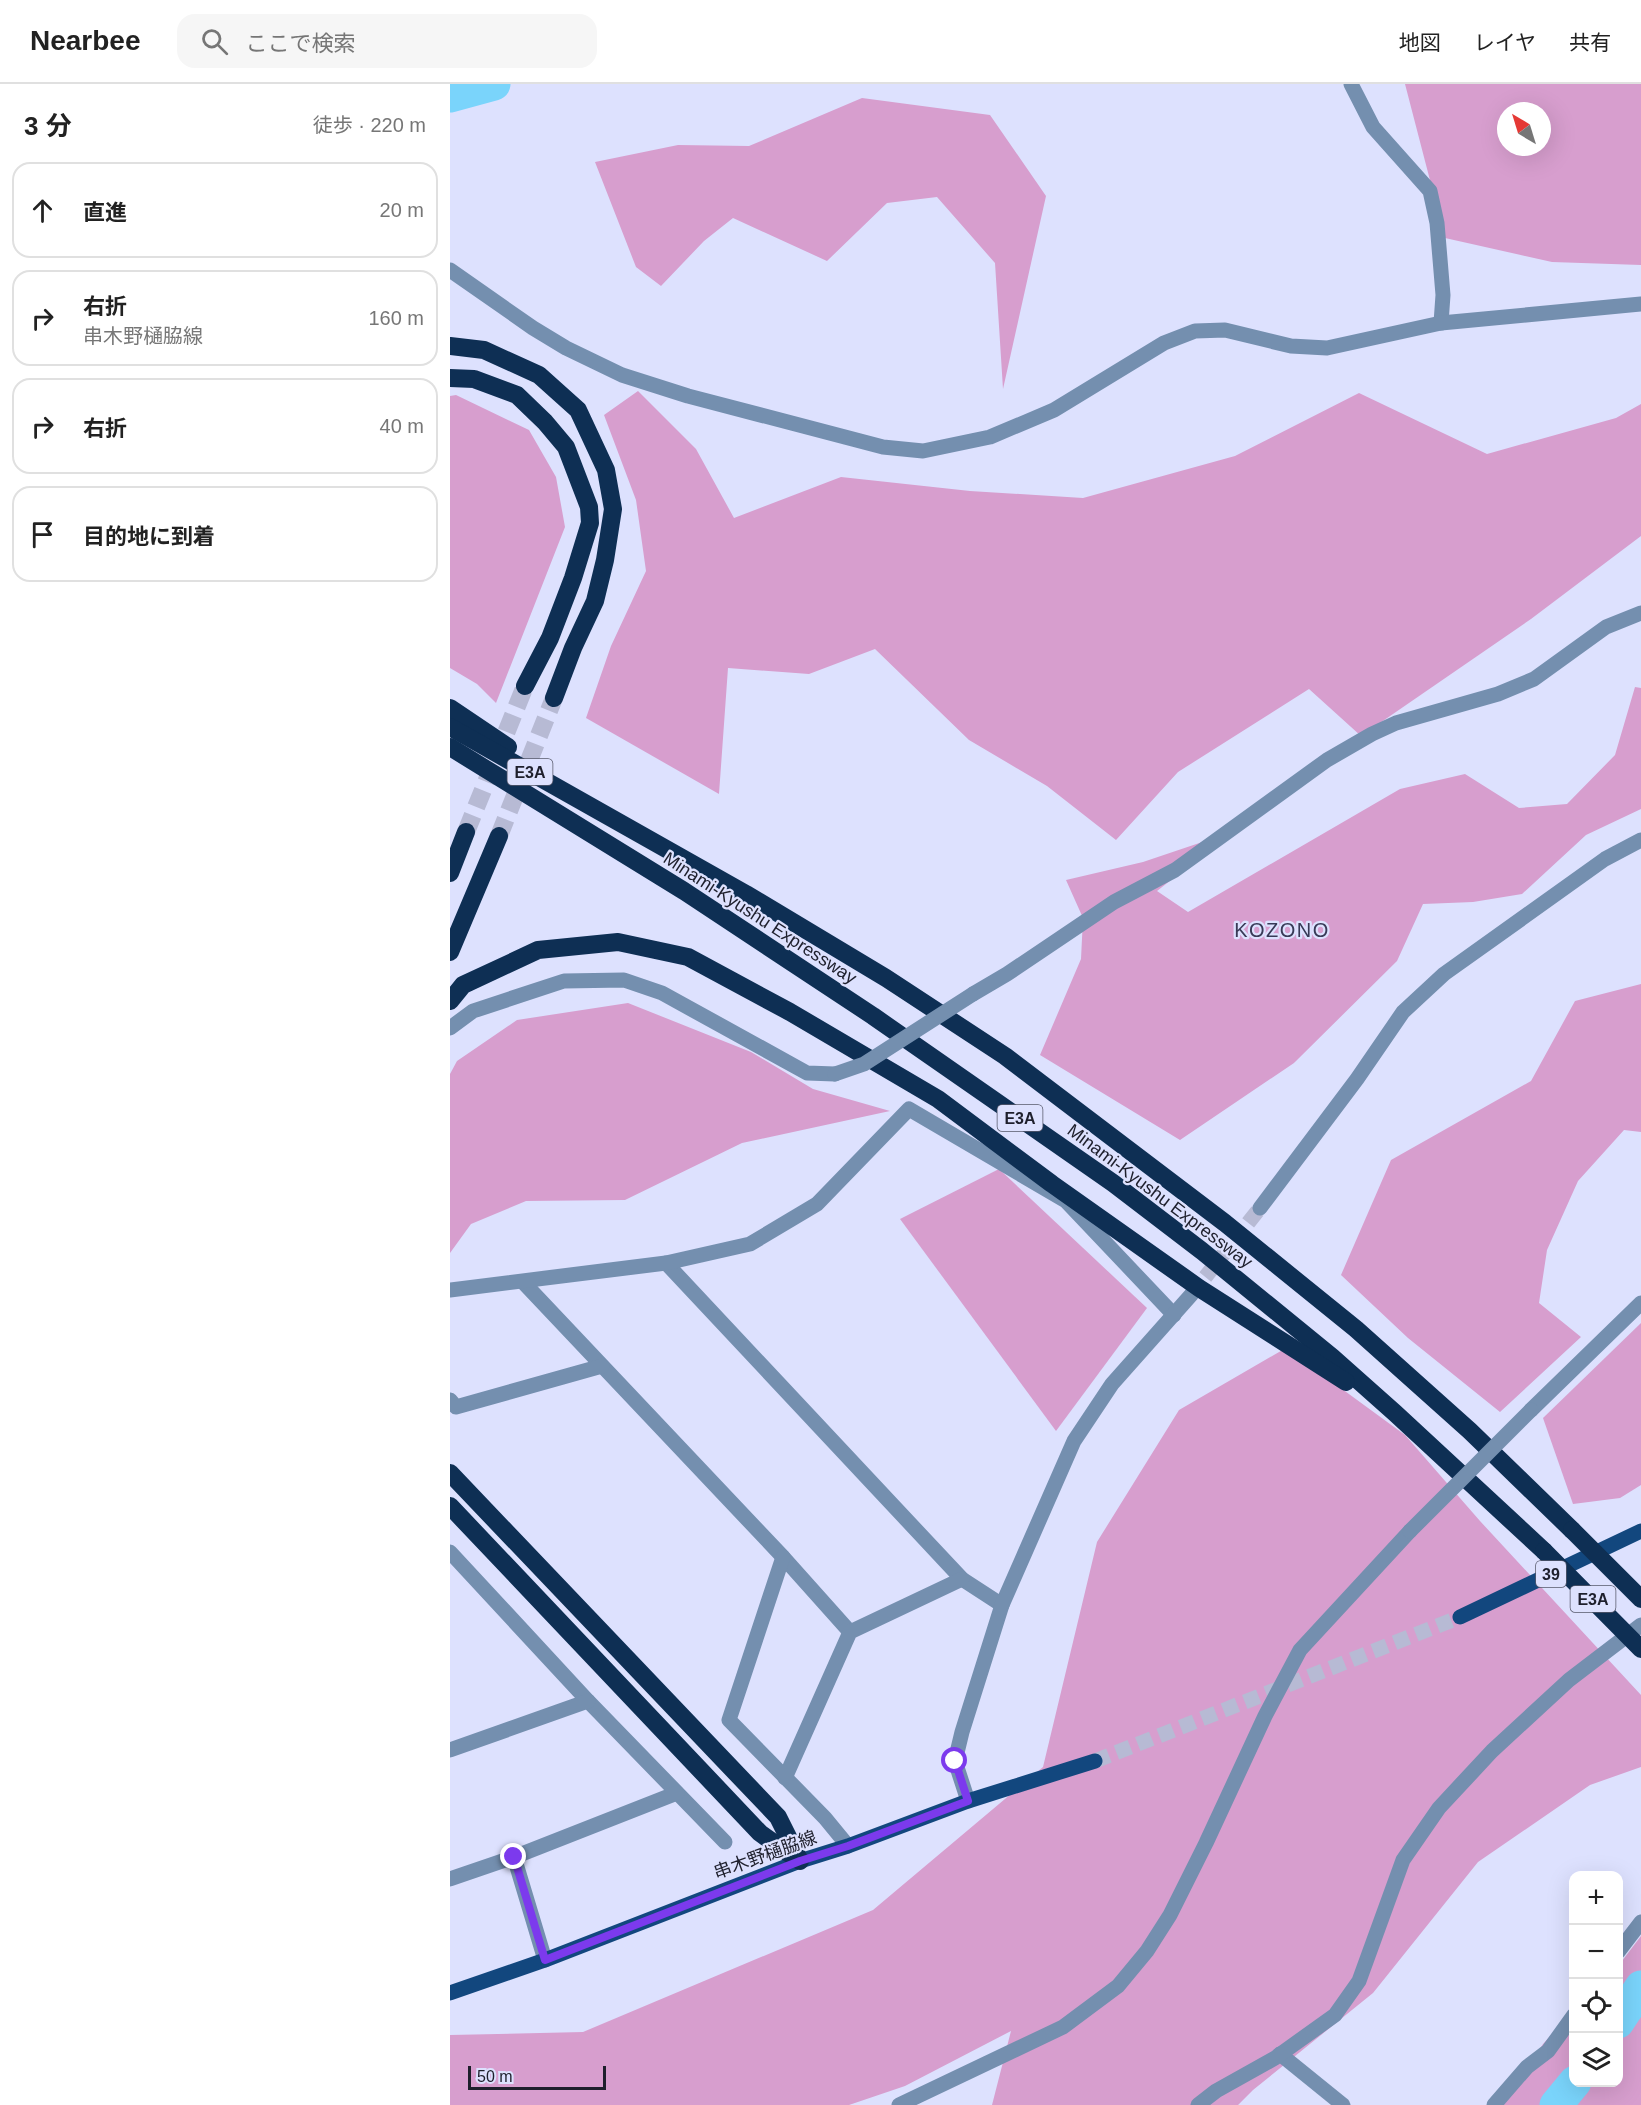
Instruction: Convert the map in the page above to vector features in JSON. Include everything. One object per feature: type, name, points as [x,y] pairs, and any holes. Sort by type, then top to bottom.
[{"type":"highway","points":[[450,346],[484,350],[539,375],[578,410],[606,470],[613,509],[605,560],[595,601],[573,648],[554,698]]},
{"type":"highway","points":[[450,378],[474,379],[517,396],[545,422],[566,447],[589,507],[591,523],[573,578],[550,638],[525,687]]},
{"type":"highway","points":[[450,708],[516,753],[719,868],[854,959]]},
{"type":"highway","name":"Minami-Kyushu Expressway","points":[[450,727],[746,894],[854,959],[1005,1056],[1234,1230],[1356,1329],[1422,1387],[1641,1599]]},
{"type":"highway","name":"Minami-Kyushu Expressway","points":[[450,747],[704,904],[873,1016],[1113,1183],[1245,1286],[1395,1413],[1544,1551],[1641,1648]]},
{"type":"highway","points":[[450,873],[466,832]]},
{"type":"highway","points":[[450,952],[499,836]]},
{"type":"highway","points":[[450,1001],[463,985],[538,950],[618,942],[688,957],[790,1012],[938,1099],[1052,1184],[1199,1288],[1395,1413]]},
{"type":"highway","points":[[450,1473],[778,1817],[800,1861]]},
{"type":"highway","points":[[450,1506],[760,1833],[800,1861]]},
{"type":"main road","name":"39","points":[[1460,1617],[1641,1532]]},
{"type":"main road","name":"串木野樋脇線","points":[[450,1993],[545,1960],[800,1861],[848,1846],[968,1801],[1095,1761]]},
{"type":"street","points":[[1351,84],[1373,127],[1430,191],[1437,223],[1443,295],[1441,323]]},
{"type":"street","points":[[450,270],[549,339],[622,375],[688,396],[883,447],[923,451],[990,437],[1054,410],[1164,343],[1195,332],[1225,330],[1291,346],[1327,348],[1441,323],[1641,304]]},
{"type":"street","points":[[450,1028],[472,1011],[564,981],[624,980],[662,993],[807,1072],[835,1074],[864,1064],[1007,974],[1114,902],[1175,870],[1327,760],[1396,723],[1498,694],[1534,679],[1606,627],[1641,614]]},
{"type":"street","points":[[1260,1208],[1357,1079],[1403,1012],[1444,974],[1605,859],[1641,840]]},
{"type":"street","points":[[450,1290],[666,1263],[750,1244],[817,1204],[909,1109],[1066,1201],[1174,1315]]},
{"type":"street","points":[[666,1263],[962,1579],[1002,1605]]},
{"type":"street","points":[[523,1282],[783,1557],[850,1632]]},
{"type":"street","points":[[968,1801],[955,1761],[962,1732],[1002,1605],[1074,1441],[1112,1384],[1191,1295]]},
{"type":"street","points":[[899,2105],[1064,2027],[1118,1986],[1147,1951],[1170,1915],[1265,1716],[1300,1650],[1410,1531],[1641,1303]]},
{"type":"street","points":[[450,1400],[456,1407],[602,1366]]},
{"type":"street","points":[[450,1552],[588,1701],[725,1842]]},
{"type":"street","points":[[783,1557],[729,1720],[848,1846]]},
{"type":"street","points":[[785,1778],[850,1632],[962,1579]]},
{"type":"street","points":[[1198,2105],[1216,2091],[1280,2054],[1335,2015],[1359,1981],[1403,1860],[1439,1808],[1492,1751],[1569,1680],[1641,1625]]},
{"type":"street","points":[[450,1750],[588,1701]]},
{"type":"street","points":[[450,1879],[514,1857],[677,1793]]},
{"type":"street","points":[[514,1857],[545,1960]]},
{"type":"street","points":[[1623,1945],[1641,1922]]},
{"type":"street","points":[[1494,2105],[1527,2067],[1548,2051],[1569,2022]]},
{"type":"street","points":[[1280,2054],[1343,2105]]},
{"type":"shaded area","points":[[1405,84],[1641,84],[1641,265],[1552,262],[1445,238]]},
{"type":"shaded area","points":[[862,98],[990,115],[1046,196],[1003,389],[995,263],[937,197],[887,203],[827,261],[733,218],[704,241],[661,286],[636,267],[595,162],[678,145],[749,146]]},
{"type":"shaded area","points":[[638,391],[696,449],[734,518],[841,477],[970,491],[1083,498],[1235,456],[1359,393],[1487,454],[1616,418],[1641,404],[1641,536],[1531,619],[1361,736],[1309,689],[1178,772],[1116,840],[1047,786],[969,740],[875,649],[809,674],[728,668],[719,794],[586,718],[611,646],[646,571],[636,500],[604,415]]},
{"type":"shaded area","points":[[456,395],[529,430],[556,477],[565,527],[496,703],[477,684],[450,668],[450,396]]},
{"type":"shaded area","points":[[1635,687],[1641,688],[1641,809],[1586,835],[1522,894],[1473,902],[1423,904],[1397,961],[1294,1063],[1180,1140],[1040,1055],[1081,959],[1083,918],[1066,880],[1143,862],[1232,832],[1157,891],[1188,912],[1400,789],[1465,774],[1519,808],[1567,804],[1615,755]]},
{"type":"shaded area","points":[[1641,984],[1641,1132],[1624,1130],[1578,1181],[1547,1250],[1539,1303],[1581,1337],[1500,1412],[1408,1338],[1341,1275],[1391,1160],[1531,1081],[1575,1001]]},
{"type":"shaded area","points":[[628,1003],[751,1052],[813,1089],[890,1111],[742,1143],[625,1200],[526,1201],[471,1224],[450,1253],[450,1074],[457,1061],[517,1020]]},
{"type":"shaded area","points":[[999,1169],[1147,1308],[1056,1431],[900,1219]]},
{"type":"shaded area","points":[[1641,1323],[1641,1485],[1620,1498],[1573,1504],[1543,1418]]},
{"type":"shaded area","points":[[1286,1348],[1405,1435],[1480,1521],[1641,1695],[1641,1767],[1590,1785],[1478,1862],[1373,1993],[1253,2090],[1238,2105],[992,2105],[1011,2031],[905,2086],[849,2105],[450,2105],[450,2035],[583,2032],[873,1910],[1043,1767],[1097,1542],[1179,1410]]},
{"type":"shaded area","points":[[1641,1936],[1641,2105],[1503,2105],[1543,2044],[1569,2015],[1569,2087],[1623,2087],[1623,1960]]},
{"type":"waterway","points":[[450,96],[494,84]]},
{"type":"waterway","points":[[1623,2014],[1641,1987]]},
{"type":"waterway","points":[[1556,2105],[1571,2087]]},
{"type":"tunnel","points":[[466,832],[525,686]]},
{"type":"tunnel","points":[[499,836],[554,698]]},
{"type":"tunnel","points":[[1191,1295],[1260,1208]]},
{"type":"tunnel","points":[[1095,1761],[1460,1617]]},
{"type":"district","name":"KOZONO","points":[[1282,930]]},
{"type":"route","points":[[514,1857],[545,1960],[800,1861],[848,1846],[968,1801],[955,1761]]}]
